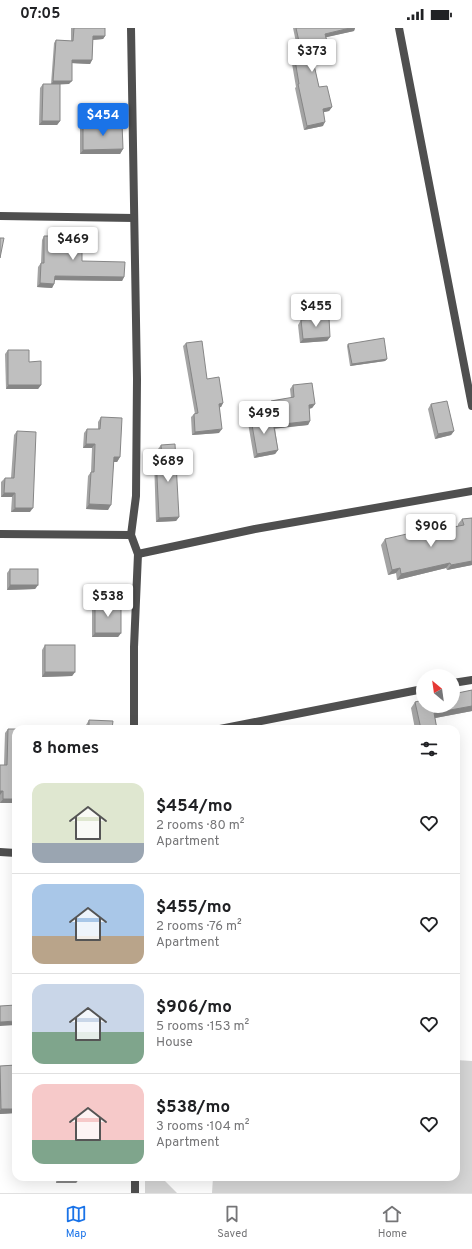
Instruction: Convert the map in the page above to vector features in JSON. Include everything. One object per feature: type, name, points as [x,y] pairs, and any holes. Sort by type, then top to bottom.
[{"type":"street","points":[[131,28],[137,402],[136,496],[131,535],[138,554],[134,647],[134,725]]},
{"type":"street","points":[[399,28],[472,406]]},
{"type":"street","points":[[0,216],[134,218]]},
{"type":"street","points":[[138,554],[255,529],[472,491]]},
{"type":"street","points":[[0,534],[131,535]]},
{"type":"street","points":[[460,682],[472,680]]},
{"type":"street","points":[[240,725],[416,690]]},
{"type":"street","points":[[0,852],[12,852]]},
{"type":"street","points":[[135,1181],[135,1193]]},
{"type":"shaded area","points":[[460,1060],[472,1061],[472,1193],[212,1193],[213,1181],[460,1181]]},
{"type":"shaded area","points":[[145,1181],[165,1181],[177,1193],[145,1193]]},
{"type":"building","points":[[74,28],[105,28],[105,36],[93,36],[92,60],[72,60],[72,81],[53,81],[56,40],[73,41]]},
{"type":"building","points":[[296,28],[350,28],[325,34],[330,53],[312,56],[319,87],[327,86],[332,107],[323,109],[325,122],[307,126],[298,84],[293,48],[300,46]]},
{"type":"building","points":[[43,84],[60,84],[60,121],[42,121]]},
{"type":"building","points":[[122,123],[123,149],[83,150],[83,124]]},
{"type":"building","points":[[44,236],[82,236],[82,261],[125,262],[124,277],[55,276],[54,284],[40,283],[41,263],[44,263]]},
{"type":"building","points":[[0,238],[4,238],[0,258]]},
{"type":"building","points":[[329,318],[330,337],[303,339],[301,320]]},
{"type":"building","points":[[384,338],[387,359],[352,364],[348,344]]},
{"type":"building","points":[[202,341],[207,379],[219,377],[223,403],[219,404],[222,429],[195,432],[194,414],[198,413],[186,343]]},
{"type":"building","points":[[8,350],[29,350],[29,362],[41,361],[41,385],[8,385]]},
{"type":"building","points":[[312,383],[315,404],[309,405],[310,421],[275,425],[271,401],[294,397],[293,385]]},
{"type":"building","points":[[447,401],[454,431],[438,434],[431,404]]},
{"type":"building","points":[[272,416],[278,450],[257,454],[251,419]]},
{"type":"building","points":[[101,417],[122,418],[120,457],[114,457],[111,505],[89,504],[91,472],[94,472],[95,444],[86,444],[87,429],[100,429]]},
{"type":"building","points":[[17,431],[36,432],[33,508],[15,508],[15,493],[4,493],[5,478],[14,478]]},
{"type":"building","points":[[175,444],[179,517],[159,518],[156,456],[162,456],[161,445]]},
{"type":"building","points":[[472,518],[472,561],[451,565],[450,563],[401,574],[400,568],[392,570],[385,539],[420,531],[427,530],[427,532],[464,525],[462,519]]},
{"type":"building","points":[[10,569],[38,569],[38,585],[10,585]]},
{"type":"building","points":[[95,604],[121,604],[121,633],[95,633]]},
{"type":"building","points":[[45,645],[75,645],[75,672],[45,672]]},
{"type":"building","points":[[472,690],[472,706],[460,708],[460,693]]},
{"type":"building","points":[[417,713],[434,713],[436,725],[420,725]]},
{"type":"building","points":[[89,720],[113,721],[112,725],[89,725]]},
{"type":"building","points":[[8,729],[12,729],[12,799],[3,799],[3,791],[0,791],[0,765],[7,765]]},
{"type":"building","points":[[12,1005],[12,1021],[0,1022],[0,1006]]},
{"type":"building","points":[[12,1065],[12,1109],[1,1109],[0,1066]]}]
